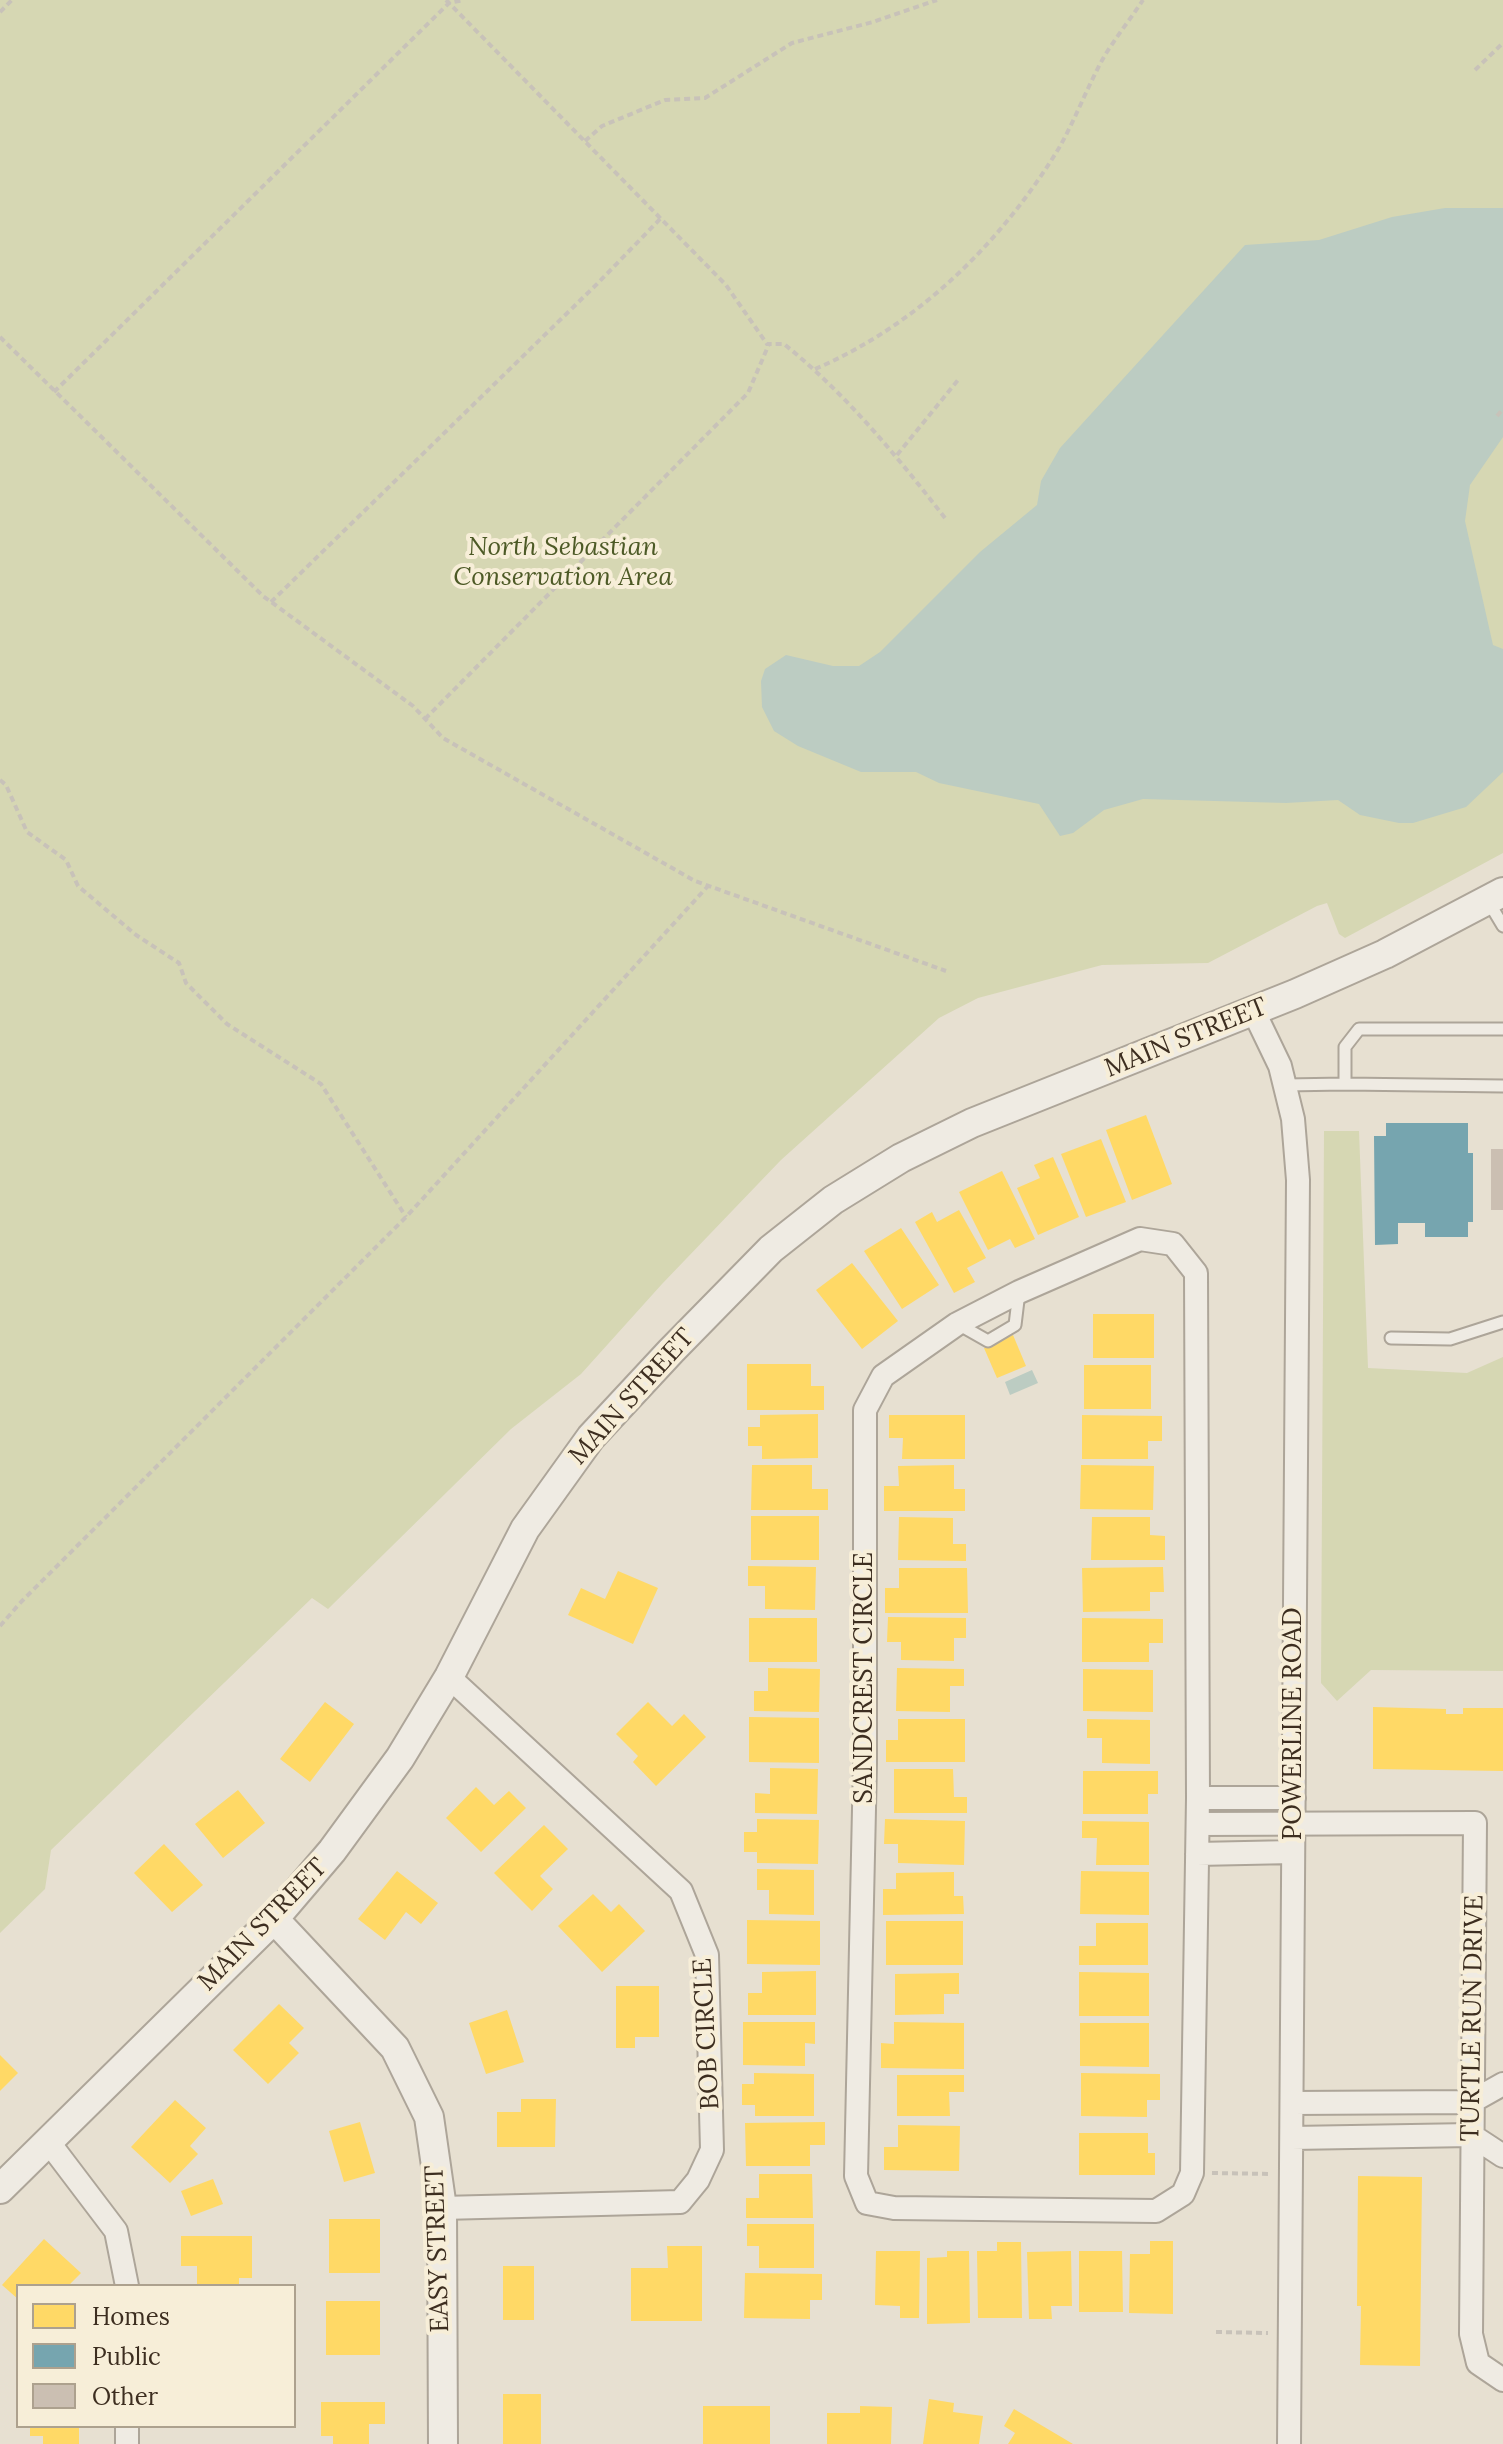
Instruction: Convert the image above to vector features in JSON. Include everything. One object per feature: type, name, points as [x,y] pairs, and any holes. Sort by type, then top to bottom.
[{"type":"street","name":"MAIN STREET","points":[[0,2189],[274,1919],[332,1851],[400,1758],[449,1677],[525,1529],[591,1437],[771,1249],[833,1200],[901,1158],[972,1123],[1254,1012],[1385,954],[1495,897]]},
{"type":"street","name":"POWERLINE ROAD","points":[[1254,1012],[1280,1066],[1285,1085],[1293,1119],[1298,1180],[1289,2444]]},
{"type":"street","name":"SANDCREST CIRCLE","points":[[1140,1239],[1173,1244],[1196,1273],[1198,1798],[1192,2173],[1183,2194],[1156,2211],[894,2208],[867,2203],[856,2176],[865,1748],[865,1410],[883,1376],[957,1324],[1019,1292],[1140,1239]]},
{"type":"street","name":"BOB CIRCLE","points":[[442,2208],[680,2202],[698,2180],[712,2150],[707,1955],[681,1891],[449,1677]]},
{"type":"street","points":[[1198,1798],[1294,1798]]},
{"type":"street","name":"TURTLE RUN DRIVE","points":[[1293,1825],[1475,1823],[1471,2334],[1478,2363],[1503,2380]]},
{"type":"street","points":[[1198,1824],[1293,1825]]},
{"type":"street","points":[[1197,1854],[1293,1852]]},
{"type":"street","name":"EASY STREET","points":[[274,1919],[395,2048],[429,2117],[442,2208],[443,2444]]},
{"type":"street","points":[[1292,2103],[1471,2102],[1503,2084]]},
{"type":"street","points":[[1292,2138],[1471,2135],[1503,2156]]},
{"type":"street","points":[[47,2140],[116,2231],[127,2284]]},
{"type":"lane","points":[[1495,897],[1503,926]]},
{"type":"lane","points":[[1345,1084],[1345,1047],[1359,1029],[1503,1029]]},
{"type":"lane","points":[[1285,1085],[1503,1086]]},
{"type":"lane","points":[[1391,1338],[1450,1339],[1503,1322]]},
{"type":"path","points":[[0,12],[12,0]]},
{"type":"path","points":[[54,392],[448,1],[464,0]]},
{"type":"path","points":[[585,141],[602,126],[665,100],[705,98],[792,43],[873,22],[937,0]]},
{"type":"path","points":[[815,369],[845,356],[928,303],[989,243],[1033,188],[1061,145],[1105,56],[1143,0]]},
{"type":"path","points":[[448,1],[726,285],[769,344]]},
{"type":"path","points":[[1475,70],[1503,43]]},
{"type":"path","points":[[271,602],[662,217]]},
{"type":"path","points":[[0,337],[271,602],[413,706],[443,738],[695,881],[946,971]]},
{"type":"path","points":[[769,344],[784,344],[815,369],[897,455],[945,518]]},
{"type":"path","points":[[425,719],[748,393],[769,344]]},
{"type":"path","points":[[897,455],[958,380]]},
{"type":"path","points":[[1497,416],[1503,409]]},
{"type":"path","points":[[0,780],[6,785],[27,832],[66,860],[78,886],[136,935],[179,963],[186,983],[227,1024],[321,1084],[406,1217]]},
{"type":"path","points":[[0,1626],[406,1217],[708,886]]},
{"type":"path","points":[[1206,2173],[1291,2175]]},
{"type":"path","points":[[1216,2332],[1274,2333]]},
{"type":"green space","name":"North Sebastian Conservation Area","points":[[0,0],[1503,0],[1503,853],[1345,938],[1339,934],[1327,903],[1208,963],[1102,965],[978,998],[939,1018],[781,1160],[581,1374],[511,1429],[328,1609],[312,1598],[51,1850],[45,1889],[0,1933]]},
{"type":"green space","points":[[1324,1131],[1359,1131],[1368,1368],[1467,1373],[1503,1357],[1503,1671],[1371,1670],[1337,1701],[1321,1683]]},
{"type":"shaded area","points":[[1445,208],[1503,208],[1503,437],[1470,485],[1465,521],[1493,645],[1503,649],[1503,772],[1466,807],[1413,823],[1399,823],[1360,815],[1338,800],[1286,803],[1143,799],[1104,810],[1073,833],[1060,836],[1039,804],[939,783],[916,772],[861,772],[798,746],[774,731],[762,707],[761,681],[765,669],[786,655],[833,666],[859,666],[880,652],[980,552],[1037,505],[1041,481],[1060,448],[1245,245],[1319,240],[1392,217]]},
{"type":"shaded area","points":[[1032,1370],[1038,1383],[1010,1395],[1005,1382]]},
{"type":"building: Homes","points":[[1146,1115],[1172,1184],[1132,1200],[1106,1130]]},
{"type":"building: Homes","points":[[1101,1139],[1126,1202],[1086,1217],[1061,1154]]},
{"type":"building: Homes","points":[[1053,1157],[1079,1217],[1038,1235],[1017,1188],[1040,1178],[1034,1165]]},
{"type":"building: Homes","points":[[1002,1171],[1035,1239],[1015,1248],[1010,1239],[988,1250],[959,1192]]},
{"type":"building: Homes","points":[[959,1210],[986,1258],[967,1268],[975,1282],[954,1293],[915,1222],[932,1212],[937,1222]]},
{"type":"building: Homes","points":[[901,1228],[939,1285],[902,1309],[864,1251]]},
{"type":"building: Homes","points":[[852,1263],[898,1321],[862,1349],[816,1290]]},
{"type":"building: Homes","points":[[1093,1314],[1154,1314],[1154,1358],[1093,1358]]},
{"type":"building: Homes","points":[[1013,1335],[1026,1366],[997,1378],[984,1348]]},
{"type":"building: Homes","points":[[747,1364],[811,1364],[811,1386],[824,1386],[824,1410],[747,1410]]},
{"type":"building: Homes","points":[[1084,1365],[1151,1365],[1151,1409],[1084,1409]]},
{"type":"building: Homes","points":[[818,1414],[818,1458],[762,1459],[762,1446],[748,1446],[748,1427],[760,1427],[760,1415]]},
{"type":"building: Homes","points":[[889,1415],[965,1415],[965,1459],[902,1459],[903,1438],[889,1438]]},
{"type":"building: Homes","points":[[1082,1415],[1162,1416],[1162,1441],[1148,1441],[1148,1459],[1082,1459]]},
{"type":"building: Homes","points":[[752,1465],[812,1465],[812,1489],[828,1489],[828,1510],[751,1510]]},
{"type":"building: Homes","points":[[954,1465],[954,1489],[965,1489],[965,1511],[884,1511],[884,1486],[899,1486],[898,1466]]},
{"type":"building: Homes","points":[[1081,1465],[1154,1466],[1153,1510],[1080,1509]]},
{"type":"building: Homes","points":[[751,1516],[819,1516],[819,1560],[751,1560]]},
{"type":"building: Homes","points":[[899,1517],[953,1518],[953,1544],[966,1544],[966,1561],[898,1560]]},
{"type":"building: Homes","points":[[1092,1517],[1150,1517],[1150,1535],[1165,1536],[1165,1560],[1091,1560]]},
{"type":"building: Homes","points":[[748,1566],[816,1567],[815,1610],[765,1609],[765,1586],[748,1586]]},
{"type":"building: Homes","points":[[1163,1567],[1164,1592],[1150,1592],[1150,1611],[1083,1612],[1082,1568]]},
{"type":"building: Homes","points":[[899,1568],[967,1568],[968,1613],[885,1613],[885,1588],[899,1588]]},
{"type":"building: Homes","points":[[618,1571],[658,1588],[633,1644],[568,1615],[581,1588],[605,1599]]},
{"type":"building: Homes","points":[[888,1617],[966,1618],[966,1638],[954,1638],[954,1661],[901,1660],[901,1642],[887,1642]]},
{"type":"building: Homes","points":[[749,1618],[817,1618],[817,1662],[749,1662]]},
{"type":"building: Homes","points":[[1082,1618],[1163,1619],[1163,1643],[1149,1643],[1149,1662],[1082,1662]]},
{"type":"building: Homes","points":[[768,1668],[820,1669],[819,1712],[754,1711],[754,1691],[768,1691]]},
{"type":"building: Homes","points":[[897,1668],[964,1669],[964,1686],[950,1686],[950,1712],[896,1711]]},
{"type":"building: Homes","points":[[1083,1669],[1153,1670],[1153,1712],[1083,1711]]},
{"type":"building: Homes","points":[[325,1702],[354,1724],[310,1782],[280,1759]]},
{"type":"building: Homes","points":[[648,1702],[672,1726],[684,1714],[706,1737],[656,1786],[633,1762],[638,1756],[616,1734]]},
{"type":"building: Homes","points":[[1373,1707],[1446,1709],[1446,1714],[1463,1714],[1463,1708],[1503,1708],[1503,1771],[1373,1769]]},
{"type":"building: Homes","points":[[749,1717],[819,1718],[819,1763],[749,1762]]},
{"type":"building: Homes","points":[[898,1719],[965,1719],[965,1762],[886,1762],[886,1740],[898,1740]]},
{"type":"building: Homes","points":[[1087,1719],[1150,1720],[1150,1764],[1102,1763],[1102,1738],[1087,1738]]},
{"type":"building: Homes","points":[[770,1768],[818,1769],[817,1814],[755,1813],[755,1793],[770,1794]]},
{"type":"building: Homes","points":[[894,1769],[953,1769],[954,1797],[967,1797],[967,1813],[894,1813]]},
{"type":"building: Homes","points":[[1083,1771],[1158,1771],[1158,1794],[1148,1794],[1148,1814],[1083,1814]]},
{"type":"building: Homes","points":[[476,1787],[494,1805],[509,1791],[526,1808],[481,1852],[446,1818]]},
{"type":"building: Homes","points":[[238,1790],[265,1823],[223,1858],[195,1824]]},
{"type":"building: Homes","points":[[757,1819],[819,1820],[818,1864],[757,1863],[757,1852],[744,1852],[744,1832],[757,1832]]},
{"type":"building: Homes","points":[[885,1819],[965,1821],[964,1865],[898,1863],[898,1844],[884,1844]]},
{"type":"building: Homes","points":[[1082,1821],[1149,1822],[1149,1865],[1096,1865],[1097,1838],[1082,1838]]},
{"type":"building: Homes","points":[[544,1825],[568,1849],[540,1876],[553,1889],[532,1911],[494,1873]]},
{"type":"building: Homes","points":[[164,1844],[203,1885],[172,1912],[134,1873]]},
{"type":"building: Homes","points":[[757,1869],[814,1870],[814,1915],[769,1914],[769,1890],[757,1890]]},
{"type":"building: Homes","points":[[397,1871],[438,1903],[421,1924],[406,1912],[385,1940],[358,1919]]},
{"type":"building: Homes","points":[[1081,1871],[1149,1872],[1149,1915],[1080,1914]]},
{"type":"building: Homes","points":[[954,1872],[954,1896],[963,1896],[964,1914],[883,1915],[883,1889],[896,1889],[896,1873]]},
{"type":"building: Homes","points":[[593,1894],[611,1912],[619,1904],[645,1931],[602,1972],[558,1926]]},
{"type":"building: Homes","points":[[747,1920],[820,1921],[820,1965],[747,1964]]},
{"type":"building: Homes","points":[[886,1921],[963,1921],[963,1965],[886,1965]]},
{"type":"building: Homes","points":[[1096,1923],[1148,1923],[1148,1965],[1079,1965],[1079,1946],[1096,1946]]},
{"type":"building: Homes","points":[[816,1971],[816,2015],[748,2015],[748,1993],[762,1993],[762,1972]]},
{"type":"building: Homes","points":[[1079,1972],[1149,1973],[1149,2016],[1079,2016]]},
{"type":"building: Homes","points":[[959,1973],[959,1994],[944,1994],[944,2014],[895,2015],[895,1974]]},
{"type":"building: Homes","points":[[616,1986],[659,1986],[659,2037],[635,2037],[635,2048],[616,2048]]},
{"type":"building: Homes","points":[[279,2004],[304,2028],[289,2043],[299,2053],[268,2084],[233,2050]]},
{"type":"building: Homes","points":[[507,2010],[524,2062],[486,2074],[469,2023]]},
{"type":"building: Homes","points":[[743,2022],[815,2022],[815,2044],[805,2043],[805,2066],[743,2065]]},
{"type":"building: Homes","points":[[894,2022],[964,2023],[964,2069],[881,2068],[881,2043],[894,2044]]},
{"type":"building: Homes","points":[[1080,2023],[1149,2023],[1149,2067],[1080,2066]]},
{"type":"building: Homes","points":[[0,2055],[18,2073],[0,2091]]},
{"type":"building: Homes","points":[[754,2073],[814,2074],[814,2116],[755,2116],[755,2105],[742,2105],[742,2084],[754,2084]]},
{"type":"building: Homes","points":[[1081,2073],[1160,2074],[1160,2100],[1147,2100],[1147,2117],[1081,2116]]},
{"type":"building: Homes","points":[[897,2075],[964,2075],[964,2092],[949,2092],[950,2116],[897,2116]]},
{"type":"building: Homes","points":[[521,2099],[556,2099],[555,2147],[497,2147],[497,2112],[521,2112]]},
{"type":"building: Homes","points":[[175,2100],[206,2128],[190,2146],[198,2154],[170,2183],[131,2147]]},
{"type":"building: Homes","points":[[360,2122],[375,2173],[344,2182],[329,2131]]},
{"type":"building: Homes","points":[[825,2122],[825,2145],[810,2145],[810,2166],[746,2166],[745,2123]]},
{"type":"building: Homes","points":[[898,2125],[960,2126],[959,2171],[884,2170],[884,2147],[898,2147]]},
{"type":"building: Homes","points":[[1079,2133],[1148,2133],[1148,2153],[1155,2153],[1155,2175],[1079,2175]]},
{"type":"building: Homes","points":[[759,2174],[812,2174],[813,2218],[746,2218],[746,2198],[759,2198]]},
{"type":"building: Homes","points":[[1358,2176],[1422,2177],[1420,2366],[1360,2365]]},
{"type":"building: Homes","points":[[213,2179],[223,2204],[191,2216],[181,2191]]},
{"type":"building: Homes","points":[[329,2219],[380,2219],[380,2273],[329,2273]]},
{"type":"building: Homes","points":[[747,2224],[814,2224],[814,2268],[759,2268],[759,2246],[747,2246]]},
{"type":"building: Homes","points":[[181,2236],[252,2236],[252,2278],[239,2278],[239,2284],[197,2284],[197,2266],[181,2266]]},
{"type":"building: Homes","points":[[44,2239],[81,2273],[70,2284],[16,2284],[16,2297],[2,2285]]},
{"type":"building: Homes","points":[[1150,2241],[1173,2241],[1173,2314],[1129,2313],[1130,2254],[1150,2254]]},
{"type":"building: Homes","points":[[997,2242],[1021,2242],[1022,2318],[978,2318],[977,2251],[997,2251]]},
{"type":"building: Homes","points":[[667,2246],[702,2246],[702,2321],[631,2321],[631,2268],[668,2268]]},
{"type":"building: Homes","points":[[876,2251],[920,2251],[919,2318],[900,2318],[900,2306],[875,2305]]},
{"type":"building: Homes","points":[[947,2251],[969,2251],[970,2323],[927,2324],[927,2258],[947,2257]]},
{"type":"building: Homes","points":[[1071,2251],[1072,2306],[1051,2306],[1052,2319],[1029,2319],[1027,2252]]},
{"type":"building: Homes","points":[[1079,2251],[1122,2251],[1123,2312],[1079,2312]]},
{"type":"building: Homes","points":[[503,2266],[534,2266],[534,2320],[503,2320]]},
{"type":"building: Homes","points":[[745,2273],[822,2274],[822,2300],[810,2300],[810,2319],[744,2318]]},
{"type":"building: Homes","points":[[326,2301],[380,2301],[380,2355],[326,2355]]},
{"type":"building: Homes","points":[[503,2394],[541,2394],[541,2444],[503,2444]]},
{"type":"building: Homes","points":[[929,2399],[954,2403],[953,2412],[983,2416],[979,2444],[923,2444]]},
{"type":"building: Homes","points":[[321,2402],[385,2402],[385,2424],[369,2424],[369,2444],[333,2444],[333,2436],[321,2436]]},
{"type":"building: Homes","points":[[703,2406],[770,2406],[770,2444],[703,2444]]},
{"type":"building: Homes","points":[[860,2406],[892,2407],[891,2444],[827,2444],[827,2413],[860,2413]]},
{"type":"building: Homes","points":[[1014,2409],[1073,2444],[1008,2444],[1015,2433],[1004,2426]]},
{"type":"building: Homes","points":[[30,2428],[79,2428],[79,2444],[43,2444],[43,2436],[30,2436]]},
{"type":"building: Public","points":[[1386,1123],[1468,1123],[1468,1153],[1473,1153],[1473,1222],[1468,1222],[1468,1237],[1425,1237],[1425,1223],[1398,1223],[1398,1244],[1375,1245],[1374,1136],[1386,1136]]},
{"type":"building: Other","points":[[1491,1149],[1503,1149],[1503,1210],[1491,1210]]}]
